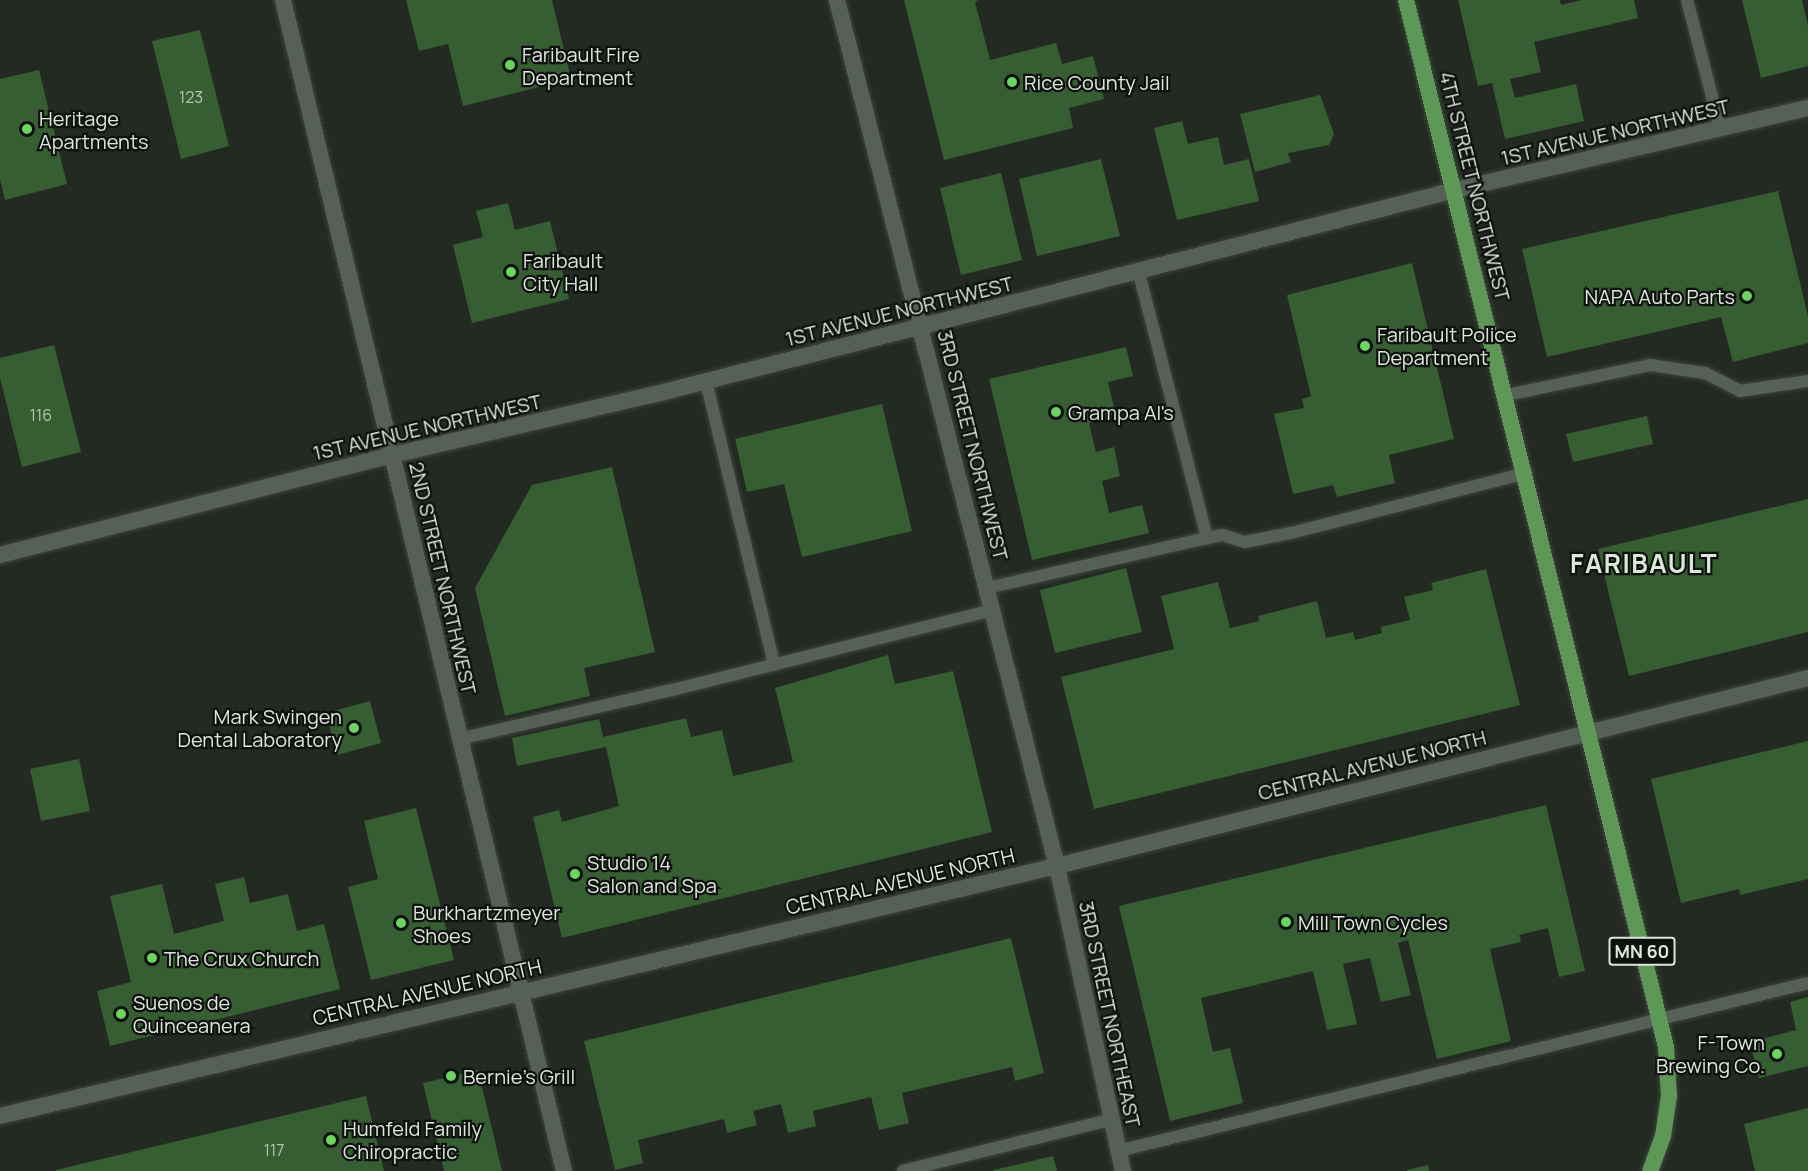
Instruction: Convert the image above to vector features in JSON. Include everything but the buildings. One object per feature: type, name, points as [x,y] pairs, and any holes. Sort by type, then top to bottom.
[{"type":"main road","name":"4TH STREET NORTHWEST","points":[[1406,0],[1507,395],[1588,732]]},
{"type":"main road","name":"MN 60","points":[[1588,732],[1666,1047],[1670,1096],[1663,1136],[1650,1171]]},
{"type":"street","name":"2ND STREET NORTHWEST","points":[[283,0],[564,1171]]},
{"type":"street","name":"3RD STREET NORTHWEST","points":[[837,0],[923,326],[1057,866]]},
{"type":"street","name":"1ST AVENUE NORTHWEST","points":[[0,555],[393,455],[706,381],[1139,273],[1455,190],[1808,108]]},
{"type":"street","name":"CENTRAL AVENUE NORTH","points":[[0,1116],[1057,866],[1808,678]]},
{"type":"street","name":"3RD STREET NORTHEAST","points":[[1057,866],[1109,1120],[1123,1171]]},
{"type":"lane","points":[[1688,0],[1720,128]]},
{"type":"lane","points":[[1139,273],[1207,538]]},
{"type":"lane","points":[[1507,395],[1650,365],[1705,374],[1740,391],[1808,381]]},
{"type":"lane","points":[[706,381],[774,665]]},
{"type":"lane","points":[[987,588],[1223,535],[1245,542],[1291,533],[1526,473]]},
{"type":"lane","points":[[459,739],[774,665],[992,609]]},
{"type":"lane","points":[[1118,1151],[1657,1017],[1808,983]]},
{"type":"lane","points":[[903,1171],[1109,1120]]},
{"type":"place","name":"Faribault Fire Department","points":[[510,65]]},
{"type":"place","name":"Rice County Jail","points":[[1012,82]]},
{"type":"place","name":"Heritage Apartments","points":[[27,129]]},
{"type":"place","name":"Faribault City Hall","points":[[511,272]]},
{"type":"place","name":"NAPA Auto Parts","points":[[1747,296]]},
{"type":"place","name":"Faribault Police Department","points":[[1365,346]]},
{"type":"place","name":"Grampa Al's","points":[[1056,412]]},
{"type":"place","name":"Mark Swingen Dental Laboratory","points":[[354,728]]},
{"type":"place","name":"Studio 14 Salon and Spa","points":[[575,874]]},
{"type":"place","name":"Mill Town Cycles","points":[[1286,922]]},
{"type":"place","name":"Burkhartzmeyer Shoes","points":[[401,923]]},
{"type":"place","name":"The Crux Church","points":[[152,958]]},
{"type":"place","name":"Suenos de Quinceanera","points":[[121,1014]]},
{"type":"place","name":"F-Town Brewing Co.","points":[[1777,1054]]},
{"type":"place","name":"Bernie's Grill","points":[[451,1076]]},
{"type":"place","name":"Humfeld Family Chiropractic","points":[[331,1140]]},
{"type":"district","name":"FARIBAULT","points":[[1644,564]]}]
